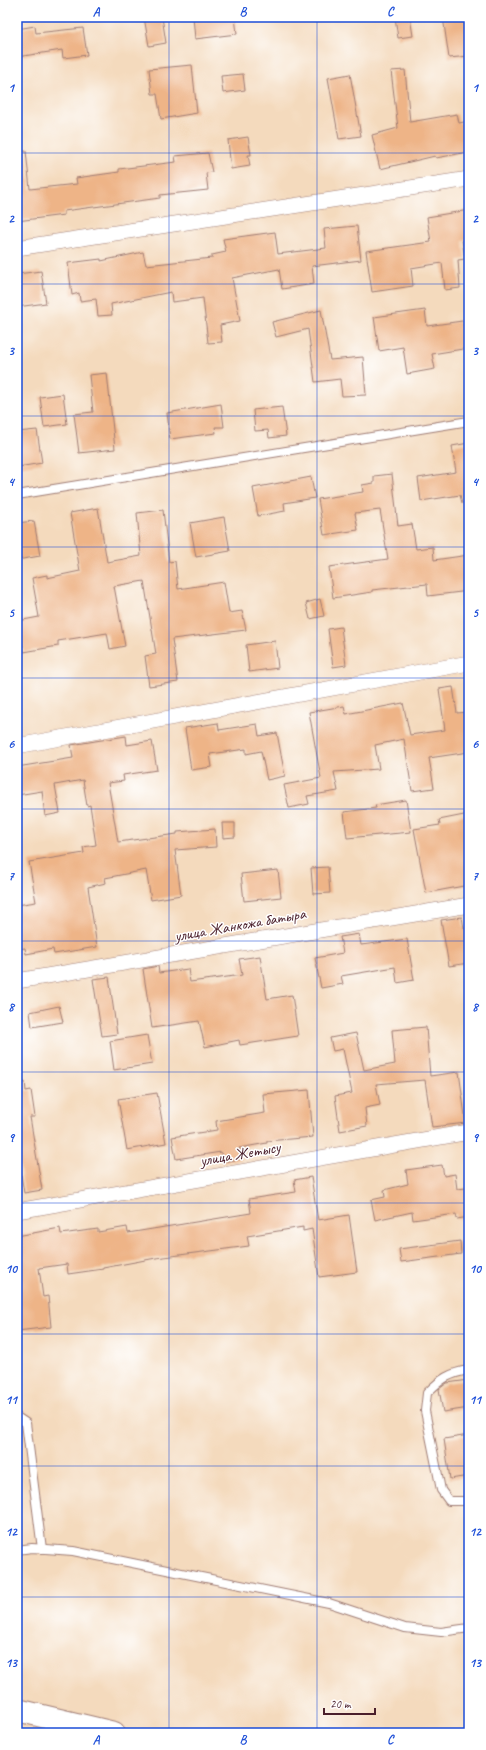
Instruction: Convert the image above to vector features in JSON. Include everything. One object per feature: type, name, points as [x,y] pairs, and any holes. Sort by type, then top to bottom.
[{"type":"highway","points":[[17,1710],[114,1733]]},
{"type":"street","points":[[17,248],[469,179]]},
{"type":"street","points":[[17,746],[469,663]]},
{"type":"street","name":"улица Жанкожа батыра","points":[[17,981],[469,905]]},
{"type":"street","name":"улица Жетысу","points":[[17,1211],[469,1132]]},
{"type":"lane","points":[[17,495],[469,421]]},
{"type":"lane","points":[[469,1370],[453,1372],[439,1381],[427,1393],[425,1411],[441,1490],[449,1501],[469,1501]]},
{"type":"lane","points":[[17,1417],[26,1423],[42,1549]]},
{"type":"lane","points":[[17,1550],[42,1549],[74,1551],[329,1603],[405,1628],[441,1632],[469,1628]]},
{"type":"building","points":[[144,17],[162,17],[166,43],[149,46]]},
{"type":"building","points":[[193,17],[235,17],[237,34],[195,39]]},
{"type":"building","points":[[395,17],[410,17],[413,36],[398,38]]},
{"type":"building","points":[[443,17],[469,17],[469,56],[449,58]]},
{"type":"building","points":[[35,26],[36,33],[83,28],[87,55],[63,58],[62,50],[17,57],[17,29]]},
{"type":"building","points":[[192,65],[197,113],[161,119],[157,94],[152,94],[149,69]]},
{"type":"building","points":[[405,70],[410,122],[457,114],[459,123],[469,121],[469,152],[436,158],[435,156],[380,169],[372,135],[398,128],[391,71]]},
{"type":"building","points":[[243,74],[245,90],[223,93],[221,76]]},
{"type":"building","points":[[350,74],[361,136],[339,139],[328,78]]},
{"type":"building","points":[[248,137],[251,155],[248,155],[250,166],[231,169],[228,140]]},
{"type":"building","points":[[26,151],[30,189],[77,184],[76,178],[119,172],[119,169],[176,162],[175,156],[208,153],[212,172],[206,173],[208,190],[160,195],[160,198],[64,211],[64,215],[17,221],[17,152]]},
{"type":"building","points":[[469,210],[469,239],[462,240],[465,259],[458,260],[460,288],[445,290],[442,263],[411,268],[413,286],[372,292],[366,251],[431,242],[427,217]]},
{"type":"building","points":[[357,226],[361,260],[312,266],[314,284],[282,289],[279,269],[232,278],[240,321],[220,325],[222,342],[208,343],[203,298],[172,302],[171,292],[111,304],[112,315],[98,316],[96,299],[80,301],[79,293],[72,295],[68,263],[101,259],[101,261],[143,252],[146,265],[212,258],[212,255],[226,252],[223,239],[275,232],[278,254],[326,248],[324,229]]},
{"type":"building","points":[[41,271],[46,303],[17,307],[17,274]]},
{"type":"building","points":[[321,310],[330,360],[363,357],[366,395],[342,396],[340,379],[315,382],[308,329],[276,337],[272,322]]},
{"type":"building","points":[[425,310],[427,326],[469,320],[469,348],[432,354],[435,369],[407,374],[403,347],[379,351],[374,317]]},
{"type":"building","points":[[107,373],[115,449],[79,453],[74,414],[93,412],[89,375]]},
{"type":"building","points":[[63,394],[67,424],[44,427],[40,397]]},
{"type":"building","points":[[221,404],[224,427],[215,427],[216,433],[170,439],[167,413]]},
{"type":"building","points":[[282,407],[286,436],[269,438],[268,430],[255,431],[253,410]]},
{"type":"building","points":[[37,430],[42,463],[18,467],[17,432]]},
{"type":"building","points":[[469,443],[469,503],[462,503],[460,495],[421,501],[418,478],[456,472],[452,446]]},
{"type":"building","points":[[392,474],[398,526],[412,524],[416,549],[433,547],[434,560],[469,555],[469,591],[428,596],[427,584],[372,590],[372,592],[333,598],[329,567],[388,559],[380,510],[355,513],[358,530],[324,535],[318,499],[363,492],[362,485],[374,483],[374,476]]},
{"type":"building","points":[[311,477],[315,498],[284,503],[285,511],[258,516],[253,488]]},
{"type":"building","points":[[98,508],[107,562],[141,556],[137,513],[163,510],[169,562],[175,561],[178,589],[224,582],[229,613],[242,611],[246,630],[172,639],[178,682],[149,686],[145,656],[156,654],[144,581],[114,586],[125,646],[110,649],[107,633],[58,641],[58,646],[24,652],[18,621],[39,617],[32,578],[47,575],[47,578],[80,571],[70,513]]},
{"type":"building","points":[[224,517],[230,551],[196,557],[190,523]]},
{"type":"building","points":[[34,521],[40,556],[17,560],[17,523]]},
{"type":"building","points":[[320,599],[324,616],[310,619],[306,603]]},
{"type":"building","points":[[341,627],[346,665],[333,667],[328,629]]},
{"type":"building","points":[[275,641],[278,668],[249,672],[246,645]]},
{"type":"building","points":[[453,687],[457,713],[469,712],[469,752],[429,758],[434,788],[412,791],[404,739],[375,745],[379,769],[334,772],[338,791],[307,796],[309,804],[289,808],[284,785],[321,778],[309,712],[344,706],[346,714],[403,703],[410,735],[445,730],[439,689]]},
{"type":"building","points":[[218,723],[219,730],[257,724],[259,736],[277,733],[285,776],[267,780],[261,751],[246,754],[246,749],[210,754],[212,767],[191,770],[185,728]]},
{"type":"building","points":[[126,736],[127,745],[152,741],[157,770],[123,775],[124,781],[108,783],[118,842],[177,834],[177,832],[215,829],[216,847],[175,850],[181,895],[151,900],[146,870],[105,878],[106,883],[88,887],[97,947],[54,954],[53,949],[26,954],[25,948],[17,949],[17,905],[36,902],[29,862],[84,853],[83,847],[96,845],[90,805],[87,806],[83,780],[55,785],[60,813],[45,816],[42,791],[17,795],[17,767],[73,758],[71,745]]},
{"type":"building","points":[[406,800],[411,832],[347,838],[344,812],[376,808],[375,805]]},
{"type":"building","points":[[469,814],[469,885],[426,893],[414,829],[440,825],[439,820]]},
{"type":"building","points":[[222,823],[235,823],[235,837],[223,838]]},
{"type":"building","points":[[328,867],[330,893],[313,894],[311,868]]},
{"type":"building","points":[[278,870],[281,897],[244,901],[241,874]]},
{"type":"building","points":[[462,917],[464,928],[469,927],[469,963],[449,966],[441,920]]},
{"type":"building","points":[[359,934],[361,945],[407,939],[414,980],[397,983],[395,967],[341,976],[343,984],[321,988],[315,958],[343,953],[340,937]]},
{"type":"building","points":[[260,956],[267,999],[292,995],[298,1036],[240,1045],[239,1040],[205,1047],[199,1021],[152,1028],[143,969],[158,966],[159,973],[188,969],[190,982],[242,975],[239,959]]},
{"type":"building","points":[[109,977],[117,1034],[102,1036],[93,979]]},
{"type":"building","points":[[59,1006],[63,1022],[32,1027],[30,1012]]},
{"type":"building","points":[[426,1027],[430,1076],[459,1072],[466,1123],[432,1127],[425,1080],[376,1084],[380,1105],[365,1108],[367,1126],[340,1131],[335,1096],[352,1093],[343,1049],[333,1051],[330,1038],[356,1033],[364,1070],[395,1064],[392,1030]]},
{"type":"building","points":[[147,1035],[152,1064],[114,1070],[110,1041]]},
{"type":"building","points":[[25,1082],[26,1091],[31,1090],[35,1117],[30,1117],[42,1190],[24,1193],[17,1149],[17,1083]]},
{"type":"building","points":[[309,1090],[313,1137],[267,1141],[267,1143],[239,1148],[241,1159],[222,1162],[221,1152],[176,1159],[172,1137],[217,1130],[216,1121],[265,1113],[263,1094]]},
{"type":"building","points":[[157,1093],[166,1143],[127,1150],[118,1099]]},
{"type":"building","points":[[442,1165],[444,1176],[455,1174],[457,1189],[466,1188],[469,1217],[457,1219],[456,1214],[413,1220],[412,1212],[375,1220],[371,1200],[385,1197],[384,1190],[408,1184],[406,1170]]},
{"type":"building","points":[[311,1177],[318,1220],[349,1215],[357,1272],[319,1277],[312,1229],[303,1231],[303,1227],[247,1236],[249,1246],[156,1258],[103,1269],[68,1274],[67,1264],[39,1268],[43,1297],[48,1296],[51,1327],[17,1331],[17,1236],[60,1228],[61,1234],[98,1229],[98,1232],[127,1227],[128,1233],[251,1213],[249,1199],[296,1192],[294,1180]]},
{"type":"building","points":[[460,1241],[461,1254],[401,1262],[399,1249]]},
{"type":"building","points":[[469,1380],[469,1408],[443,1412],[439,1389],[447,1383]]},
{"type":"building","points":[[469,1435],[469,1476],[450,1479],[444,1439]]}]
